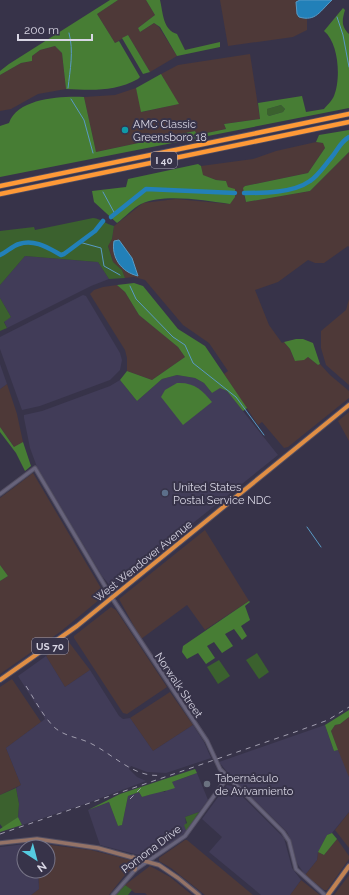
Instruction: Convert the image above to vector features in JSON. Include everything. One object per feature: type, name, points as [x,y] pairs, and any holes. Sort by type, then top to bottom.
[{"type":"highway","name":"I 40","points":[[0,186],[349,114]]},
{"type":"highway","name":"I 40","points":[[0,194],[349,122]]},
{"type":"highway","name":"West Wendover Avenue","points":[[0,680],[59,640],[349,404]]},
{"type":"main road","points":[[0,843],[28,840],[47,840],[91,846],[149,861],[165,868],[199,895]]},
{"type":"main road","points":[[133,857],[136,864],[135,870]]},
{"type":"main road","points":[[327,895],[349,866]]},
{"type":"street","name":"Norwalk Street","points":[[0,494],[35,468],[112,598],[207,741],[214,760],[227,778],[283,832],[288,841],[296,869],[327,895]]},
{"type":"street","name":"Pomona Drive","points":[[112,895],[135,870],[185,836],[227,778]]},
{"type":"shaded area","points":[[118,0],[146,0],[155,15],[138,28],[140,32],[154,23],[159,27],[177,56],[150,72],[128,35],[115,43],[97,14]]},
{"type":"shaded area","points":[[220,0],[300,0],[298,1],[299,17],[307,19],[307,30],[293,37],[228,46]]},
{"type":"shaded area","points":[[55,46],[62,53],[66,89],[38,94],[11,109],[0,111],[0,75],[21,63],[32,61],[32,56],[40,50]]},
{"type":"shaded area","points":[[250,54],[260,119],[224,124],[226,129],[197,135],[195,131],[96,152],[84,97],[115,95],[136,88],[142,112],[178,104],[161,74],[178,65]]},
{"type":"shaded area","points":[[316,142],[324,143],[325,148],[308,173],[245,186],[244,195],[246,202],[310,191],[349,152],[349,247],[348,246],[324,263],[315,263],[308,260],[278,282],[255,290],[269,325],[282,343],[284,342],[290,349],[294,359],[297,361],[308,357],[318,365],[320,364],[330,375],[349,391],[349,398],[288,447],[284,448],[262,422],[258,425],[224,374],[228,371],[209,343],[183,325],[145,280],[134,277],[125,278],[122,270],[113,262],[108,245],[112,239],[114,226],[143,203],[176,199],[230,204],[226,181],[216,180],[202,175],[201,166],[253,159],[276,151]]},
{"type":"shaded area","points":[[25,256],[98,262],[109,279],[91,286],[7,328],[4,321],[11,317],[0,298],[0,285]]},
{"type":"shaded area","points":[[117,285],[125,292],[139,315],[178,347],[185,357],[152,380],[127,371],[127,358],[125,350],[90,294],[94,290],[103,287]]},
{"type":"shaded area","points":[[83,295],[86,296],[120,353],[122,360],[120,370],[110,380],[40,406],[22,410],[0,349],[0,337]]},
{"type":"shaded area","points":[[349,299],[349,385],[326,365],[321,348],[321,331],[346,310]]},
{"type":"shaded area","points":[[0,364],[7,384],[0,389]]},
{"type":"shaded area","points":[[177,375],[195,378],[204,383],[212,393],[219,387],[227,391],[278,455],[112,588],[102,576],[37,467],[30,448],[24,415],[42,411],[110,386],[120,380],[137,401],[162,379]]},
{"type":"shaded area","points":[[7,384],[17,414],[23,442],[15,448],[0,427],[0,389]]},
{"type":"shaded area","points":[[349,412],[349,441],[338,421]]},
{"type":"shaded area","points":[[33,473],[105,595],[60,632],[0,674],[0,581],[8,576],[0,565],[0,498]]},
{"type":"shaded area","points":[[205,530],[249,601],[205,630],[187,605],[141,639],[119,599]]},
{"type":"shaded area","points":[[111,607],[116,610],[167,687],[127,714],[123,713],[74,638],[74,636]]},
{"type":"shaded area","points":[[68,641],[90,670],[65,687],[46,656]]},
{"type":"shaded area","points":[[46,656],[65,687],[90,670],[119,716],[123,719],[130,718],[153,751],[193,725],[204,742],[211,758],[166,773],[147,772],[131,766],[129,769],[137,777],[146,781],[85,804],[22,825],[18,817],[19,804],[16,788],[21,785],[6,748],[45,719],[18,676]]},
{"type":"shaded area","points":[[12,679],[41,722],[6,748],[21,785],[0,795],[0,687]]},
{"type":"shaded area","points":[[170,692],[193,725],[153,751],[130,718]]},
{"type":"shaded area","points":[[349,717],[349,777],[343,766],[331,731],[335,725],[340,724]]},
{"type":"shaded area","points":[[325,725],[334,751],[338,750],[349,777],[349,812],[332,833],[327,835],[318,852],[317,860],[305,875],[297,863],[291,840],[287,832],[232,778],[219,762]]},
{"type":"shaded area","points":[[197,773],[208,800],[199,812],[185,817],[187,830],[180,837],[150,858],[100,845],[88,810],[109,802],[118,826],[122,825],[128,796],[139,792],[142,797],[158,791],[165,792],[172,782]]},
{"type":"shaded area","points":[[227,785],[232,786],[284,838],[292,868],[301,880],[290,895],[261,895],[209,852],[222,837],[202,819]]},
{"type":"shaded area","points":[[349,812],[349,848],[335,830]]},
{"type":"shaded area","points":[[337,839],[349,856],[349,859],[327,890],[324,890],[305,875],[317,860],[318,852],[324,855]]},
{"type":"shaded area","points":[[187,840],[253,895],[205,895],[171,868],[159,861],[159,858]]},
{"type":"shaded area","points":[[16,845],[16,879],[38,879],[39,889],[31,895],[0,895],[0,847]]},
{"type":"shaded area","points":[[56,846],[91,850],[130,860],[133,863],[134,867],[124,876],[109,895],[31,895],[39,889],[38,879],[56,879]]},
{"type":"shaded area","points":[[150,866],[170,877],[192,895],[147,895],[145,893],[135,893],[125,885]]},
{"type":"shaded area","points":[[349,875],[349,895],[334,895]]},
{"type":"shaded area","points":[[301,880],[320,895],[290,895]]},
{"type":"green space","points":[[110,0],[118,0],[97,14],[115,43],[119,41],[140,77],[138,79],[112,88],[94,90],[66,89],[62,53],[55,46],[40,50],[32,56],[32,61],[21,63],[0,75],[0,71],[9,64]]},
{"type":"green space","points":[[146,0],[160,0],[166,25],[172,32],[177,34],[185,50],[220,42],[220,47],[177,56],[160,27],[154,23],[140,32],[138,28],[155,15]]},
{"type":"green space","points":[[343,8],[345,10],[343,26],[349,34],[349,108],[0,177],[0,126],[9,123],[21,108],[41,100],[64,97],[84,97],[96,152],[195,131],[197,135],[226,129],[224,124],[260,119],[258,103],[302,96],[306,112],[324,109],[334,96],[338,80],[338,71],[336,52],[329,37],[324,31]],"holes":[[[281,105],[285,109],[283,112],[269,116],[267,114],[267,109]]]},
{"type":"green space","points":[[128,35],[150,72],[143,74],[122,38]]},
{"type":"green space","points":[[161,74],[179,104],[141,112],[136,88]]},
{"type":"green space","points":[[281,105],[285,109],[283,112],[269,116],[267,114],[267,109]]},
{"type":"green space","points":[[349,130],[349,152],[310,191],[246,202],[243,188],[245,186],[308,173],[325,148],[323,143],[316,142],[319,135]]},
{"type":"green space","points":[[198,164],[201,166],[203,175],[216,180],[226,181],[228,187],[235,189],[235,197],[230,204],[173,198],[162,199],[141,204],[117,223],[94,202],[92,191],[126,187],[128,179]]},
{"type":"green space","points":[[93,218],[99,219],[114,226],[112,239],[108,246],[113,262],[122,270],[125,278],[109,279],[98,262],[25,256],[0,285],[0,231],[34,227],[35,230]]},
{"type":"green space","points":[[134,283],[143,286],[178,329],[205,346],[247,408],[243,411],[227,391],[220,388],[212,393],[204,383],[195,378],[177,375],[162,379],[137,401],[120,380],[127,371],[152,380],[185,357],[178,347],[139,315],[125,292],[117,285]]},
{"type":"green space","points":[[0,298],[11,317],[4,322],[7,328],[0,331]]},
{"type":"green space","points":[[303,339],[313,343],[320,364],[318,365],[308,357],[304,360],[295,361],[290,349],[284,342]]},
{"type":"green space","points":[[177,383],[193,385],[205,394],[212,402],[183,425],[161,397],[165,390]]},
{"type":"green space","points":[[0,427],[14,447],[23,442],[31,466],[25,471],[16,453],[0,432]]},
{"type":"green space","points":[[0,565],[8,576],[0,581]]},
{"type":"green space","points":[[249,601],[250,602],[245,606],[250,620],[241,626],[247,636],[242,640],[234,629],[225,634],[233,646],[222,653],[214,642],[207,646],[215,658],[206,664],[198,653],[187,659],[182,652],[183,646]]},
{"type":"green space","points":[[257,653],[269,672],[259,679],[246,660]]},
{"type":"green space","points":[[219,660],[230,676],[218,684],[207,667]]},
{"type":"green space","points":[[349,710],[349,717],[340,724],[335,725],[331,731],[338,750],[334,751],[325,725]]},
{"type":"green space","points":[[195,769],[197,773],[172,782],[175,788],[142,797],[139,792],[128,796],[122,825],[118,826],[109,802],[88,810],[120,794]]},
{"type":"green space","points":[[16,788],[19,804],[18,817],[3,828],[0,824],[0,795]]},
{"type":"green space","points":[[199,812],[186,830],[184,825],[187,823],[185,817]]},
{"type":"green space","points":[[18,817],[22,825],[0,832],[0,829]]},
{"type":"green space","points":[[332,833],[337,839],[324,855],[318,852],[327,835]]},
{"type":"green space","points":[[125,885],[132,890],[128,895],[116,895]]},
{"type":"water","points":[[300,0],[332,0],[314,17],[305,18],[299,17],[297,14],[296,2]]},
{"type":"water","points":[[119,240],[132,258],[138,276],[127,271],[118,263],[113,247],[114,241]]},
{"type":"waterway","points":[[337,17],[343,35],[349,67]]},
{"type":"waterway","points":[[68,88],[71,67],[69,33]]},
{"type":"waterway","points":[[71,99],[84,120],[93,153]]},
{"type":"waterway","points":[[244,193],[278,192],[303,185],[316,176],[341,144],[349,137]]},
{"type":"waterway","points":[[111,217],[146,189],[235,193]]},
{"type":"waterway","points":[[103,192],[115,214]]},
{"type":"waterway","points":[[0,255],[16,245],[25,243],[36,243],[61,255],[95,231],[103,221]]},
{"type":"waterway","points":[[79,242],[101,248],[104,266],[120,275]]},
{"type":"waterway","points":[[130,286],[136,299],[173,337],[185,345],[193,363],[236,397],[264,435]]},
{"type":"waterway","points":[[307,527],[321,547]]},
{"type":"railway","points":[[26,686],[46,718],[58,730],[67,735],[90,743],[133,770],[152,775],[162,775]]},
{"type":"railway","points":[[0,834],[298,731],[328,720],[349,707]]},
{"type":"railway","points":[[130,799],[142,787]]},
{"type":"place","name":"AMC Classic Greensboro 18","points":[[125,130]]},
{"type":"place","name":"United States Postal Service NDC","points":[[165,493]]},
{"type":"place","name":"Tabernáculo de Avivamiento","points":[[207,784]]}]
